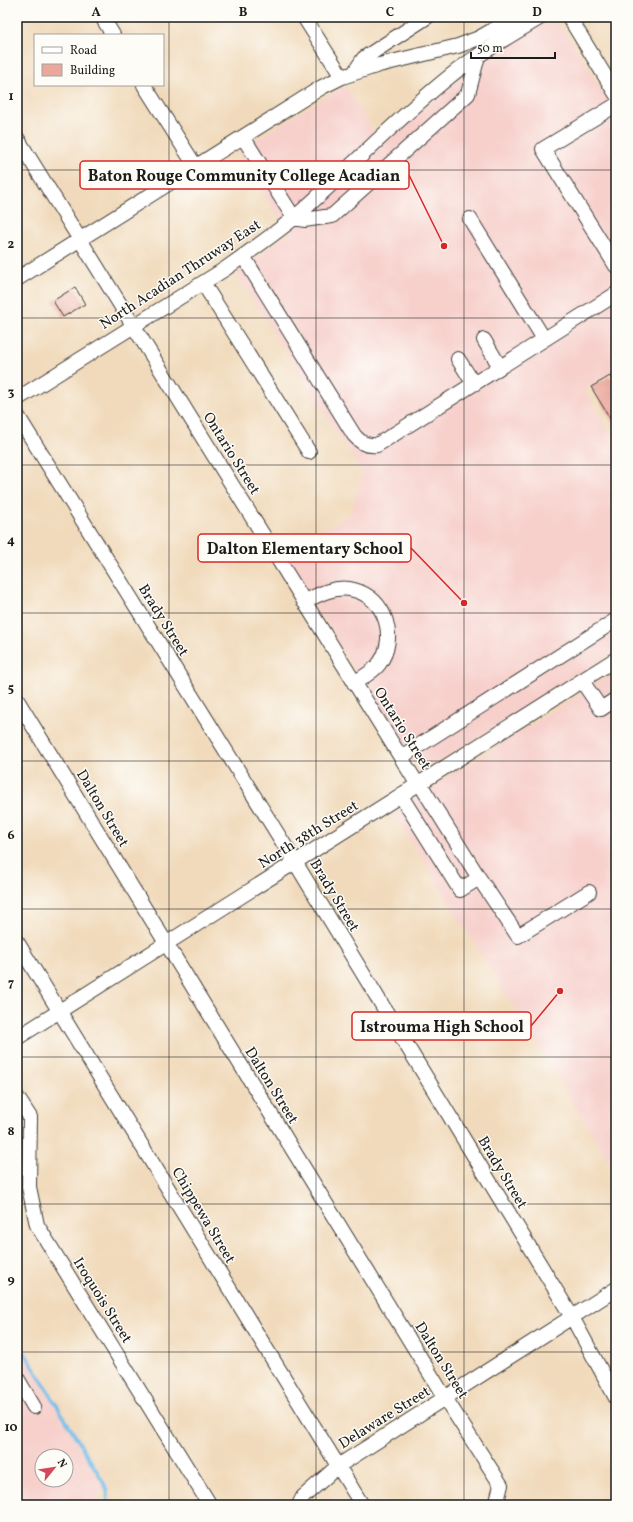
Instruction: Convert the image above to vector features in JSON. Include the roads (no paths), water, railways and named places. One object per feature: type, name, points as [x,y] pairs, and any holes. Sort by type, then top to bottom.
[{"type":"street","points":[[102,17],[112,34]]},
{"type":"street","points":[[304,17],[348,75]]},
{"type":"street","points":[[348,75],[364,58],[427,17]]},
{"type":"street","points":[[17,279],[322,87],[348,75],[398,60],[458,46],[479,38],[515,17]]},
{"type":"street","name":"North Acadian Thruway East","points":[[17,399],[243,256],[294,218],[419,101],[450,76],[478,56],[541,17]]},
{"type":"street","points":[[569,17],[616,94]]},
{"type":"street","points":[[243,137],[294,218],[304,220],[332,216],[468,94],[478,56]]},
{"type":"street","points":[[145,86],[196,167]]},
{"type":"street","points":[[616,104],[543,149],[616,266]]},
{"type":"street","name":"Ontario Street","points":[[17,138],[81,239],[354,683],[518,936],[589,892]]},
{"type":"street","points":[[470,219],[544,339]]},
{"type":"street","points":[[243,256],[354,435],[361,443],[369,445],[377,445],[616,294]]},
{"type":"street","points":[[202,283],[309,452]]},
{"type":"street","points":[[484,340],[500,367]]},
{"type":"street","points":[[458,359],[474,384]]},
{"type":"street","name":"Brady Street","points":[[17,415],[294,862],[572,1317],[616,1398]]},
{"type":"street","points":[[304,602],[326,591],[341,589],[354,590],[367,596],[377,604],[385,615],[389,631],[386,649],[379,664],[354,683]]},
{"type":"street","points":[[401,757],[616,620]]},
{"type":"street","name":"North 38th Street","points":[[17,1038],[616,659]]},
{"type":"street","points":[[582,681],[601,709],[616,699]]},
{"type":"street","name":"Dalton Street","points":[[17,700],[445,1398],[501,1485],[494,1505]]},
{"type":"street","points":[[401,796],[460,890],[479,878]]},
{"type":"street","name":"Chippewa Street","points":[[17,942],[362,1505]]},
{"type":"street","name":"Iroquois Street","points":[[17,1097],[30,1117],[29,1187],[37,1225],[210,1505]]},
{"type":"street","name":"Delaware Street","points":[[298,1505],[303,1497],[338,1466],[616,1289]]},
{"type":"street","points":[[17,1378],[34,1407]]},
{"type":"waterway","points":[[17,1340],[104,1483],[107,1491],[108,1505]]},
{"type":"place","name":"Baton Rouge Community College Acadian","points":[[444,246]]},
{"type":"place","name":"Dalton Elementary School","points":[[464,603]]},
{"type":"place","name":"Istrouma High School","points":[[560,991]]}]
